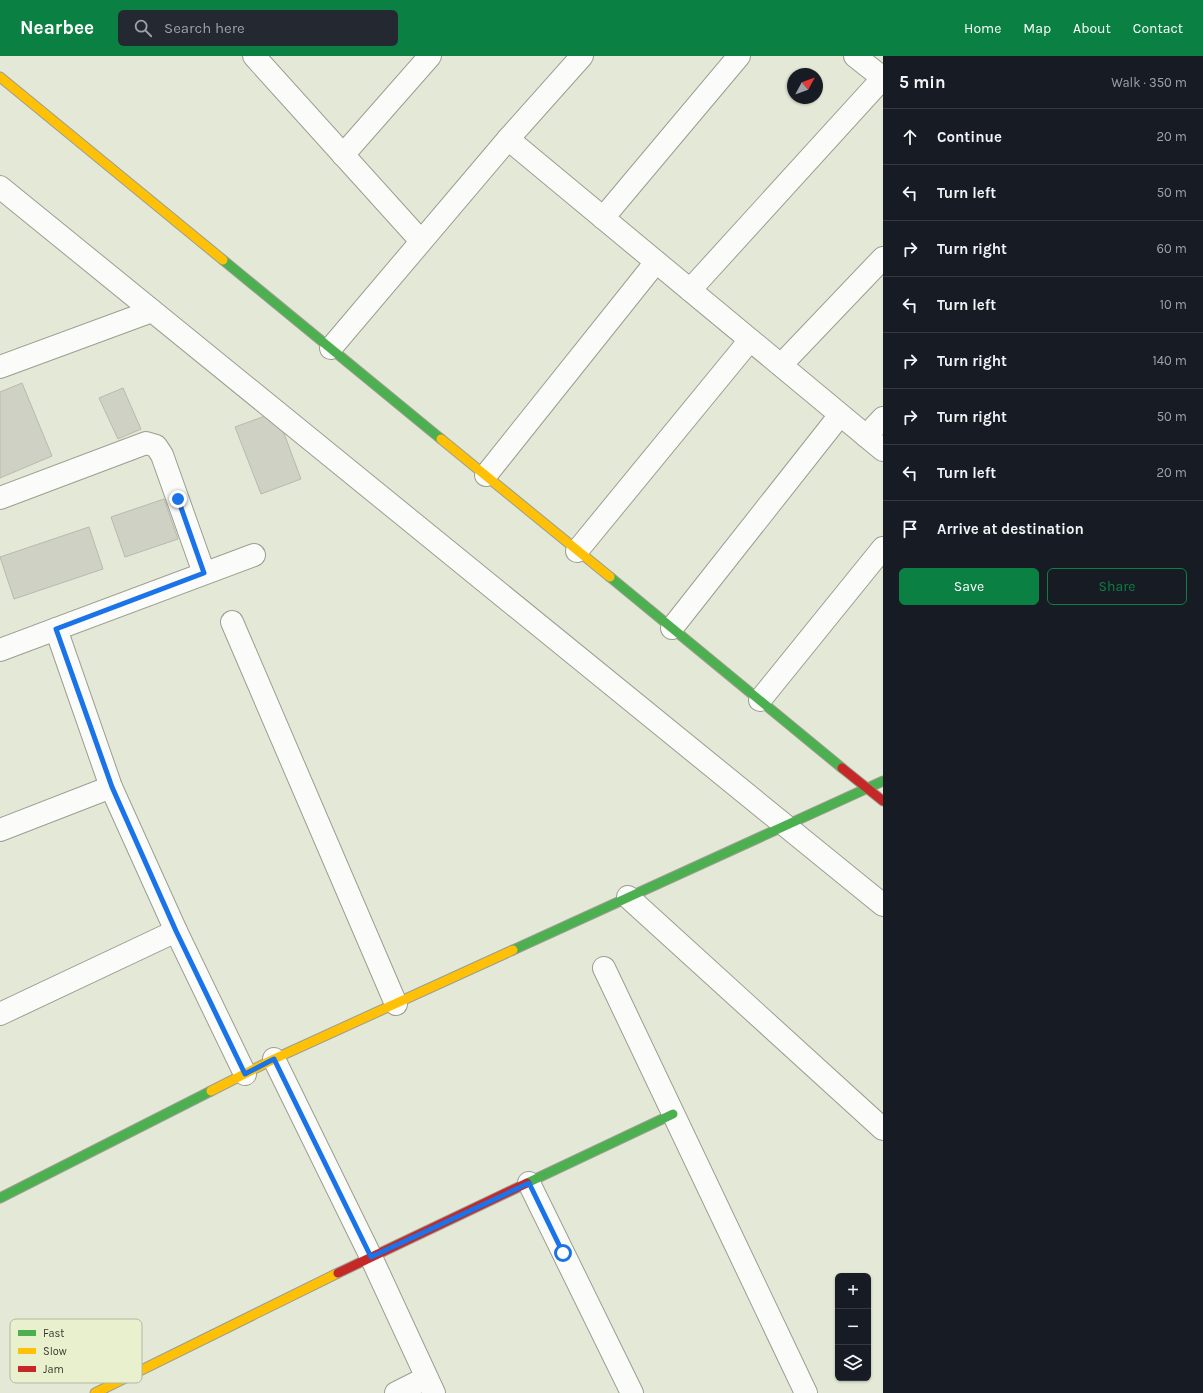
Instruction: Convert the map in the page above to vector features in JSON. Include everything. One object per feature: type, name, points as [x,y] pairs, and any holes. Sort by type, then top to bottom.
[{"type":"street","points":[[343,155],[430,56]]},
{"type":"street","points":[[331,348],[508,139],[582,56]]},
{"type":"street","points":[[603,218],[739,56]]},
{"type":"street","points":[[690,290],[883,78],[855,56]]},
{"type":"street","points":[[263,59],[343,155],[421,241]]},
{"type":"street","points":[[0,77],[883,801]]},
{"type":"street","points":[[508,139],[883,450]]},
{"type":"street","points":[[0,187],[883,905]]},
{"type":"street","points":[[781,365],[883,258]]},
{"type":"street","points":[[486,475],[656,262]]},
{"type":"street","points":[[0,367],[152,311]]},
{"type":"street","points":[[578,551],[750,340]]},
{"type":"street","points":[[672,628],[840,415]]},
{"type":"street","points":[[866,436],[883,418]]},
{"type":"street","points":[[0,498],[146,443],[156,446],[162,455],[204,573]]},
{"type":"street","points":[[760,700],[883,548]]},
{"type":"street","points":[[0,650],[254,555]]},
{"type":"street","points":[[232,622],[396,1004]]},
{"type":"street","points":[[56,629],[112,787],[176,931],[245,1074]]},
{"type":"street","points":[[0,1198],[274,1059],[883,781]]},
{"type":"street","points":[[0,830],[112,787]]},
{"type":"street","points":[[628,898],[883,1129]]},
{"type":"street","points":[[0,1014],[176,931]]},
{"type":"street","points":[[604,968],[806,1393]]},
{"type":"street","points":[[274,1059],[371,1257],[430,1385],[396,1393]]},
{"type":"street","points":[[142,1370],[371,1257],[673,1114]]},
{"type":"street","points":[[529,1183],[632,1393]]},
{"type":"street","points":[[95,1393],[115,1383]]},
{"type":"building","points":[[22,383],[52,456],[0,478],[0,392]]},
{"type":"building","points":[[123,388],[141,429],[118,439],[99,398]]},
{"type":"building","points":[[276,412],[301,479],[261,494],[235,427]]},
{"type":"building","points":[[164,499],[178,539],[125,557],[111,517]]},
{"type":"building","points":[[89,527],[103,569],[14,599],[0,557]]},
{"type":"traffic: fast","points":[[223,260],[441,439]]},
{"type":"traffic: fast","points":[[610,577],[842,768]]},
{"type":"traffic: fast","points":[[513,950],[883,781]]},
{"type":"traffic: fast","points":[[0,1198],[211,1091]]},
{"type":"traffic: fast","points":[[527,1183],[673,1114]]},
{"type":"traffic: slow","points":[[0,77],[223,260]]},
{"type":"traffic: slow","points":[[441,439],[610,577]]},
{"type":"traffic: slow","points":[[211,1091],[274,1059],[513,950]]},
{"type":"traffic: slow","points":[[142,1370],[338,1273]]},
{"type":"traffic: slow","points":[[95,1393],[115,1383]]},
{"type":"traffic: jam","points":[[842,768],[883,801]]},
{"type":"traffic: jam","points":[[338,1273],[527,1183]]},
{"type":"route","points":[[178,499],[204,573],[56,629],[112,787],[176,931],[245,1074],[274,1059],[371,1257],[529,1183],[563,1253]]}]
